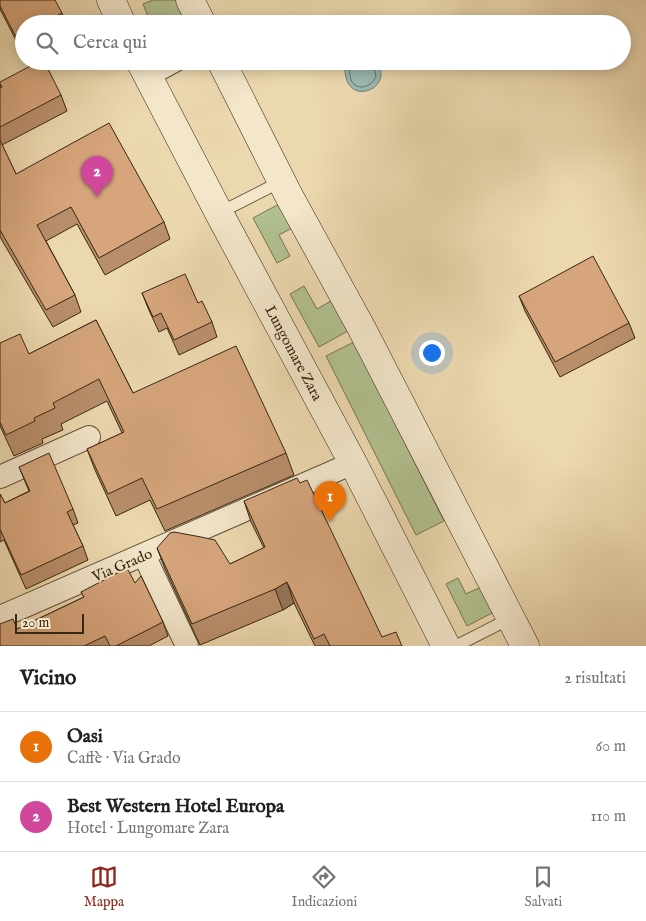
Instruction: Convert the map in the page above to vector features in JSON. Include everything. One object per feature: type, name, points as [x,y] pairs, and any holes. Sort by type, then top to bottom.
[{"type":"street","points":[[112,0],[118,15]]},
{"type":"street","points":[[190,0],[198,15]]},
{"type":"street","points":[[226,70],[282,181],[362,329],[525,646]]},
{"type":"street","name":"Lungomare Zara","points":[[146,71],[219,213],[353,463],[446,646]]},
{"type":"street","points":[[0,477],[89,437]]},
{"type":"street","name":"Via Grado","points":[[0,617],[353,463]]},
{"type":"street","points":[[144,555],[187,646]]},
{"type":"lane","points":[[219,213],[282,181]]},
{"type":"lane","points":[[456,646],[511,618]]},
{"type":"green space","points":[[153,0],[178,0],[184,15],[147,15],[143,4]]},
{"type":"green space","points":[[281,203],[294,227],[279,235],[290,256],[277,263],[253,218]]},
{"type":"green space","points":[[304,286],[317,309],[331,301],[348,331],[319,347],[290,294]]},
{"type":"green space","points":[[354,342],[444,521],[416,535],[326,356]]},
{"type":"green space","points":[[458,578],[466,594],[481,587],[494,612],[467,626],[446,584]]},
{"type":"water","points":[[345,70],[381,71],[380,79],[376,86],[369,90],[353,89],[347,82]]},
{"type":"building","points":[[0,0],[55,0],[62,13],[58,15],[15,15],[15,35],[0,6]]},
{"type":"building","points":[[23,70],[48,70],[61,95],[0,127],[0,88],[2,87],[0,82]]},
{"type":"building","points":[[109,123],[164,222],[99,258],[71,207],[37,225],[75,295],[46,310],[0,230],[0,140],[16,174]]},
{"type":"building","points":[[593,256],[629,323],[555,362],[519,296]]},
{"type":"building","points":[[185,274],[198,303],[202,301],[212,322],[174,340],[161,313],[153,317],[142,293]]},
{"type":"building","points":[[96,320],[133,393],[236,346],[286,453],[157,509],[142,478],[108,494],[87,449],[124,432],[99,379],[53,403],[55,408],[34,418],[35,421],[6,435],[0,422],[0,343],[20,334],[29,354]]},
{"type":"building","points":[[49,453],[73,509],[67,512],[83,546],[21,575],[0,529],[0,494],[5,503],[30,491],[19,467]]},
{"type":"building","points":[[297,478],[300,483],[307,480],[382,637],[396,632],[402,646],[330,646],[324,634],[314,639],[287,582],[275,589],[192,624],[157,548],[170,533],[174,532],[215,540],[230,564],[265,547],[244,501]]},
{"type":"building","points":[[127,568],[135,583],[141,576],[163,622],[116,646],[110,646],[105,636],[84,646],[0,646],[0,624],[13,619],[17,629],[84,597],[81,592]]},
{"type":"place","name":"Best Western Hotel Europa","points":[[97,197]]},
{"type":"place","name":"Oasi","points":[[330,522]]}]
